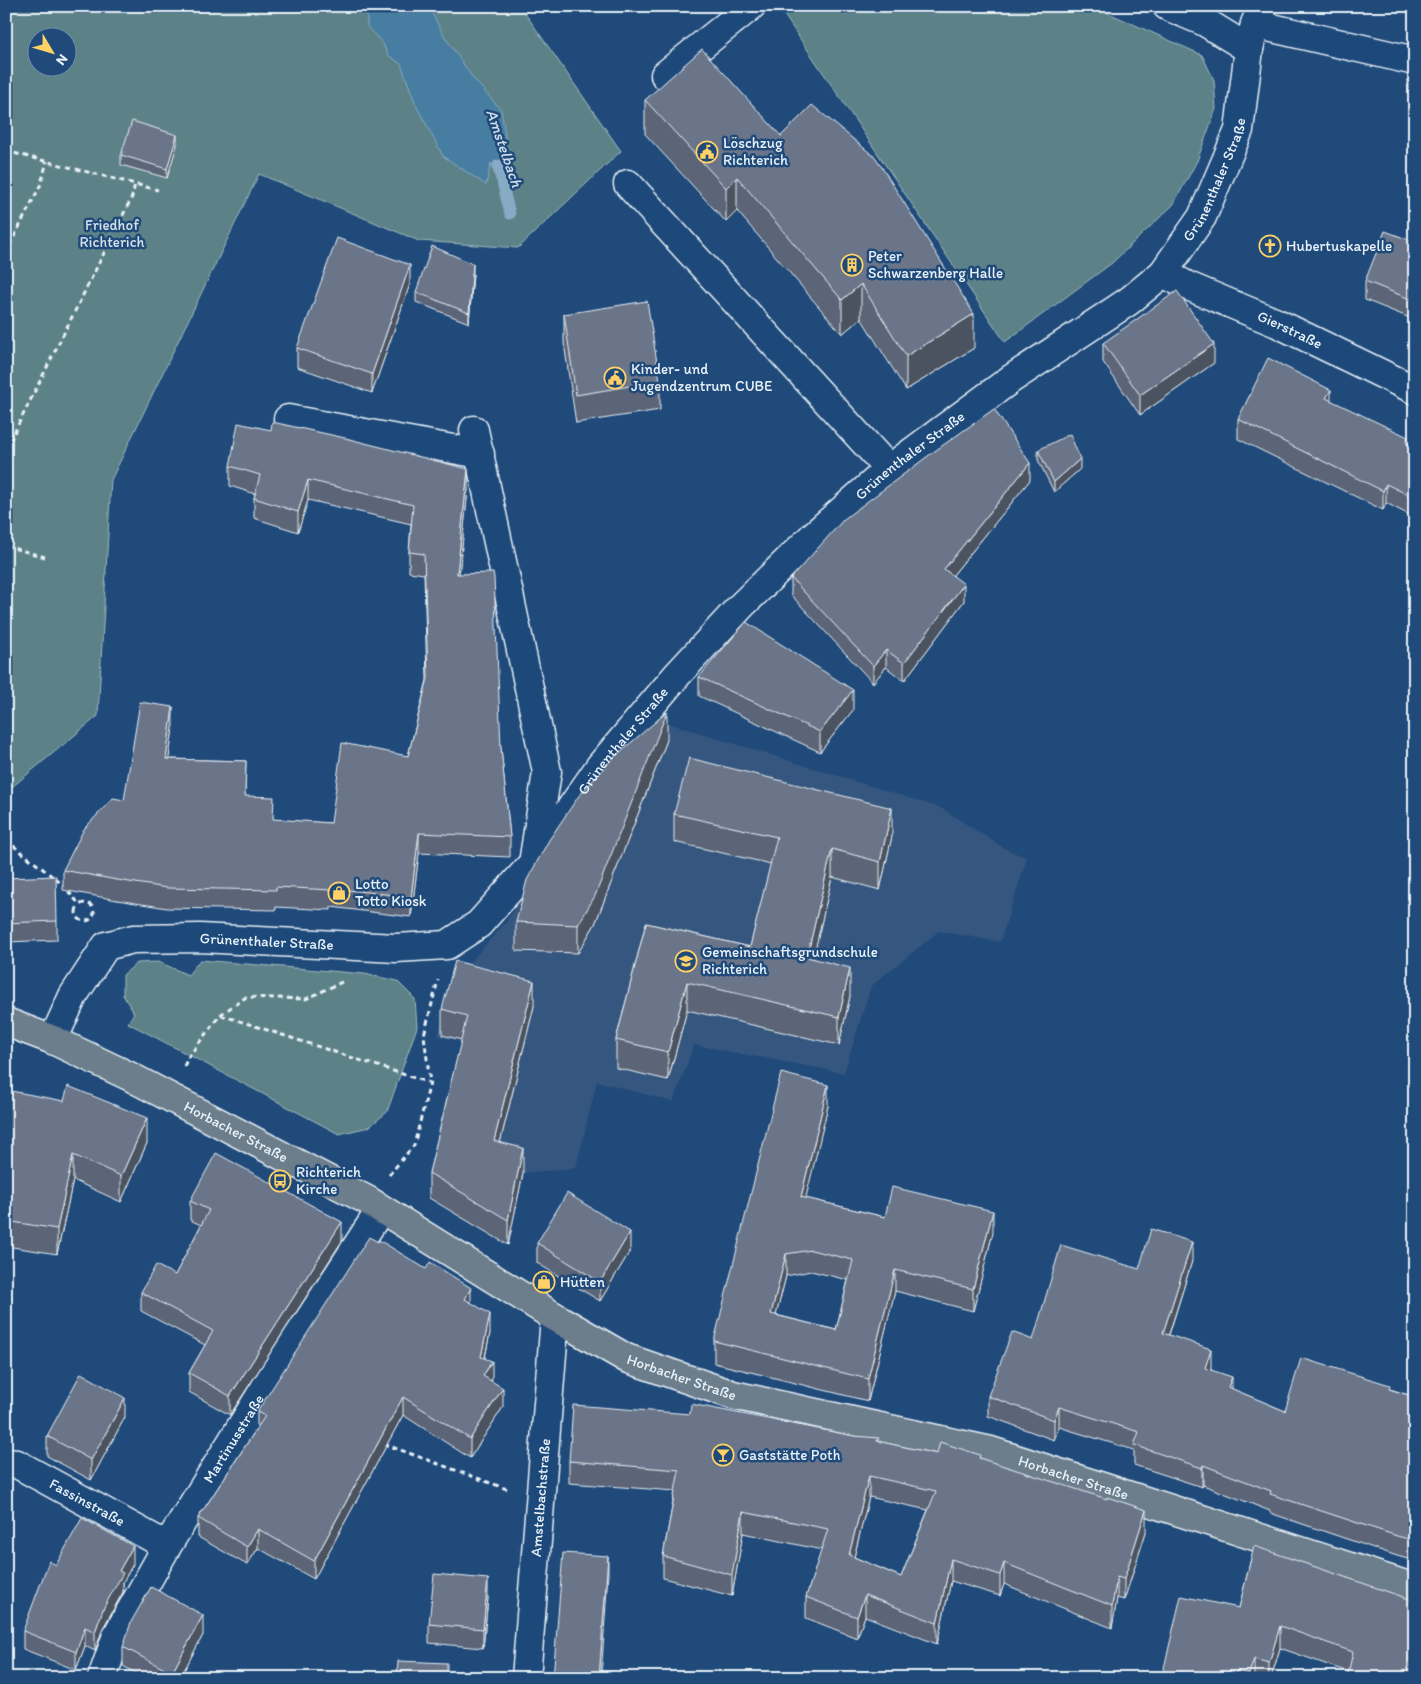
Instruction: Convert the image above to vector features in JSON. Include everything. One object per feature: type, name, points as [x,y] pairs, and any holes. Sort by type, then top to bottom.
[{"type":"main road","name":"Horbacher Straße","points":[[6,1022],[53,1040],[129,1076],[374,1205],[555,1317],[626,1358],[733,1395],[991,1451],[1415,1588]]},
{"type":"street","points":[[665,75],[751,6]]},
{"type":"street","points":[[1167,6],[1205,22],[1255,26],[1415,61]]},
{"type":"street","name":"Grünenthaler Straße","points":[[53,1040],[73,996],[106,946],[133,939],[200,938],[358,947],[396,948],[447,945],[479,924],[533,863],[600,766],[677,675],[741,606],[812,536],[888,469],[1011,378],[1129,302],[1163,274],[1202,216],[1239,130],[1255,26]]},
{"type":"street","points":[[628,184],[888,469]]},
{"type":"street","name":"Gierstraße","points":[[1163,274],[1277,323],[1415,390]]},
{"type":"street","points":[[288,420],[477,442],[547,772],[533,863]]},
{"type":"street","name":"Martinusstraße","points":[[102,1678],[117,1635],[167,1546],[272,1377],[374,1205]]},
{"type":"street","name":"Amstelbachstraße","points":[[526,1678],[555,1317]]},
{"type":"street","name":"Fassinstraße","points":[[6,1463],[17,1464],[167,1546]]},
{"type":"path","points":[[6,151],[158,190]]},
{"type":"path","points":[[6,253],[41,184],[47,161]]},
{"type":"path","points":[[6,449],[132,197],[135,184]]},
{"type":"path","points":[[6,431],[12,434]]},
{"type":"path","points":[[6,546],[45,557]]},
{"type":"path","points":[[6,840],[62,884],[80,905]]},
{"type":"path","points":[[86,904],[93,908],[94,913],[90,920],[84,921],[78,916],[77,910],[80,905],[86,904]]},
{"type":"path","points":[[374,1205],[414,1145],[430,1083],[424,1035],[447,945]]},
{"type":"path","points":[[170,1098],[189,1056],[220,1015],[246,997],[306,999],[331,987],[348,978],[358,947]]},
{"type":"path","points":[[220,1015],[430,1083]]},
{"type":"path","points":[[379,1441],[390,1447],[476,1477]]},
{"type":"shaded area","name":"Gemeinschaftsgrundschule Richterich","points":[[659,720],[941,808],[1004,848],[1027,858],[1000,942],[939,931],[871,986],[844,1073],[694,1045],[673,1102],[597,1081],[576,1168],[523,1173],[494,1167],[462,1042],[438,1036],[454,980],[506,922],[568,828]]},
{"type":"shaded area","points":[[6,1251],[12,1262],[6,1299]]},
{"type":"green space","name":"Friedhof Richterich","points":[[6,6],[520,6],[621,151],[518,248],[419,241],[259,174],[111,480],[98,716],[6,792]]},
{"type":"green space","points":[[778,6],[1093,6],[1202,55],[1214,80],[1216,109],[1197,161],[1173,205],[1112,263],[1005,342]]},
{"type":"green space","points":[[200,960],[365,974],[397,981],[415,999],[417,1027],[387,1112],[369,1127],[339,1134],[128,1023],[134,1013],[123,995],[123,975],[137,963],[159,962],[188,975]]},
{"type":"water","points":[[367,6],[428,6],[445,37],[472,77],[501,110],[509,161],[507,176],[496,180],[491,163],[486,185],[443,156],[416,105],[401,64],[388,55],[383,44],[367,26]]},
{"type":"building","points":[[702,49],[781,136],[812,105],[876,158],[974,314],[906,356],[861,284],[842,300],[737,177],[726,188],[645,100]]},
{"type":"building","points":[[132,121],[177,135],[167,169],[121,155]]},
{"type":"building","points":[[1385,231],[1415,242],[1415,301],[1365,281]]},
{"type":"building","points":[[337,238],[410,265],[372,374],[297,348]]},
{"type":"building","points":[[432,246],[473,264],[469,313],[416,292]]},
{"type":"building","points":[[1177,291],[1214,344],[1140,395],[1103,343]]},
{"type":"building","points":[[647,301],[660,381],[576,395],[564,314]]},
{"type":"building","points":[[1268,358],[1331,390],[1326,398],[1408,437],[1406,443],[1415,448],[1415,498],[1386,484],[1383,491],[1238,419]]},
{"type":"building","points":[[994,409],[1030,463],[944,569],[964,584],[904,663],[886,650],[873,666],[791,578],[844,519]]},
{"type":"building","points":[[272,422],[468,469],[457,574],[493,573],[494,577],[501,748],[510,837],[419,833],[411,897],[331,888],[331,890],[276,887],[276,890],[167,888],[63,870],[84,829],[113,798],[124,800],[140,702],[173,707],[166,759],[246,761],[245,796],[274,797],[273,819],[331,823],[342,743],[408,756],[428,678],[424,554],[409,552],[413,505],[308,480],[298,512],[254,498],[260,475],[230,466],[238,423],[271,430]]},
{"type":"building","points":[[1070,434],[1080,459],[1054,482],[1038,450]]},
{"type":"building","points":[[746,622],[853,690],[820,732],[699,677]]},
{"type":"building","points":[[667,712],[595,896],[578,925],[516,922],[527,880],[549,840],[578,797],[613,758]]},
{"type":"building","points":[[689,758],[892,808],[880,862],[832,849],[807,957],[850,968],[839,1017],[687,982],[668,1052],[616,1040],[646,923],[750,947],[777,837],[674,814]]},
{"type":"building","points":[[56,876],[57,921],[6,923],[6,878]]},
{"type":"building","points":[[455,961],[534,981],[494,1141],[523,1148],[508,1220],[429,1173],[467,1016],[442,1009]]},
{"type":"building","points":[[781,1073],[828,1085],[801,1197],[885,1217],[892,1187],[993,1211],[973,1289],[895,1270],[868,1379],[714,1341]],"holes":[[[811,1250],[853,1260],[836,1330],[771,1314],[786,1254]]]},
{"type":"building","points":[[68,1086],[147,1118],[121,1176],[73,1155],[57,1229],[6,1221],[6,1090],[64,1101]]},
{"type":"building","points":[[216,1153],[342,1222],[230,1396],[189,1373],[213,1331],[141,1292],[156,1265],[175,1275],[209,1210],[190,1201]]},
{"type":"building","points":[[567,1193],[630,1232],[600,1282],[537,1243]]},
{"type":"building","points":[[1151,1229],[1192,1242],[1163,1333],[1211,1349],[1205,1368],[1232,1377],[1228,1387],[1285,1411],[1301,1358],[1390,1385],[1389,1389],[1415,1397],[1415,1541],[1270,1494],[1271,1491],[1203,1465],[1202,1468],[1134,1445],[1139,1432],[1059,1407],[1054,1420],[988,1396],[1012,1332],[1033,1340],[1061,1245],[1139,1269]]},
{"type":"building","points":[[369,1237],[378,1242],[379,1240],[426,1269],[430,1262],[471,1288],[465,1299],[490,1314],[481,1357],[492,1361],[483,1376],[503,1388],[470,1439],[403,1397],[314,1561],[258,1529],[247,1547],[198,1518],[265,1416],[257,1412]]},
{"type":"building","points":[[81,1373],[125,1398],[91,1460],[47,1436]]},
{"type":"building","points":[[691,1404],[854,1436],[879,1438],[877,1441],[937,1454],[940,1442],[980,1455],[979,1458],[1146,1510],[1124,1579],[1117,1577],[1112,1606],[1004,1563],[1000,1575],[951,1559],[937,1623],[865,1595],[857,1617],[806,1597],[828,1529],[743,1512],[732,1575],[663,1556],[679,1470],[569,1461],[573,1405],[690,1414]],"holes":[[[869,1476],[936,1491],[901,1577],[849,1555]]]},
{"type":"building","points":[[82,1518],[133,1546],[119,1571],[123,1573],[103,1609],[95,1632],[85,1627],[76,1652],[23,1631],[49,1561],[56,1565]]},
{"type":"building","points":[[1254,1546],[1415,1601],[1415,1678],[1403,1678],[1380,1671],[1379,1678],[1347,1678],[1353,1652],[1280,1626],[1269,1663],[1254,1659],[1249,1674],[1236,1671],[1233,1678],[1163,1678],[1181,1596],[1239,1608]]},
{"type":"building","points":[[563,1553],[608,1556],[599,1678],[553,1678]]},
{"type":"building","points":[[434,1574],[488,1579],[483,1629],[429,1624]]},
{"type":"building","points":[[151,1587],[203,1615],[172,1673],[123,1647],[131,1622]]},
{"type":"building","points":[[398,1661],[447,1663],[447,1678],[397,1678]]},
{"type":"waterway","name":"Amstelbach","points":[[498,165],[510,214]]},
{"type":"place","name":"Löschzug Richterich","points":[[707,152]]},
{"type":"place","name":"Hubertuskapelle","points":[[1270,246]]},
{"type":"place","name":"Peter Schwarzenberg Halle","points":[[852,265]]},
{"type":"place","name":"Kinder- und Jugendzentrum CUBE","points":[[615,378]]},
{"type":"place","name":"Lotto Totto Kiosk","points":[[339,893]]},
{"type":"place","name":"Gemeinschaftsgrundschule Richterich","points":[[686,961]]},
{"type":"place","name":"Richterich Kirche","points":[[280,1181]]},
{"type":"place","name":"Hütten","points":[[544,1282]]},
{"type":"place","name":"Gaststätte Poth","points":[[723,1455]]}]
